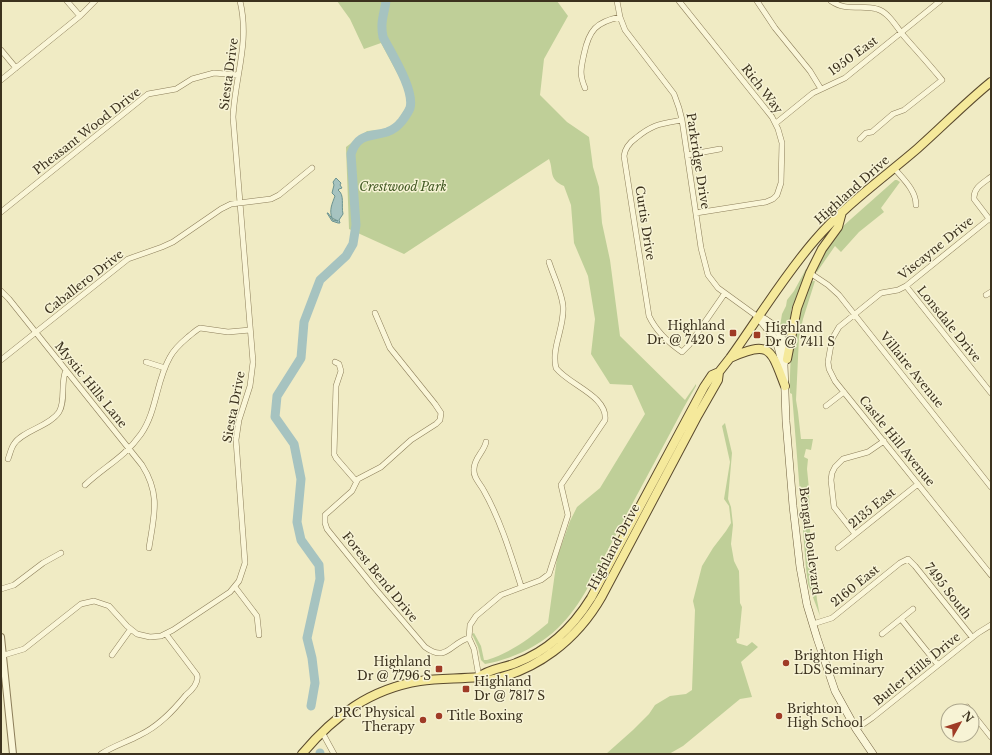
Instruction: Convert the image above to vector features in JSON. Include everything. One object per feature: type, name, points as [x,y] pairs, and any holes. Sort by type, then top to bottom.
[{"type":"main road","name":"Highland Drive","points":[[302,754],[322,732],[351,708],[390,689],[422,681],[479,677],[485,681],[493,679],[514,673],[534,664],[561,646],[584,623],[602,596],[701,409],[718,380],[719,372],[806,251],[842,212],[991,82]]},
{"type":"main road","points":[[785,361],[797,308],[810,273],[822,249],[838,227],[842,212]]},
{"type":"main road","name":"Bengal Boulevard","points":[[758,317],[776,341],[781,359],[785,361],[790,468],[800,567],[807,605],[835,691],[872,754]]},
{"type":"main road","points":[[730,358],[753,349],[765,350],[772,355],[785,386]]},
{"type":"street","points":[[67,1],[80,16]]},
{"type":"street","points":[[1,80],[80,16],[95,1]]},
{"type":"street","name":"Siesta Drive","points":[[4,655],[24,649],[81,604],[94,601],[109,606],[130,630],[137,634],[150,637],[161,636],[223,597],[235,587],[242,575],[244,563],[236,440],[239,420],[248,396],[252,374],[250,330],[232,117],[244,39],[244,26],[240,1]]},
{"type":"street","name":"Parkridge Drive","points":[[618,1],[620,17],[625,30],[674,94],[679,108],[703,254],[708,275],[715,285],[758,317]]},
{"type":"street","name":"Rich Way","points":[[679,1],[776,123],[782,143],[781,183],[777,195],[773,199],[766,202],[696,213]]},
{"type":"street","points":[[757,1],[810,71],[821,89]]},
{"type":"street","points":[[832,1],[846,8],[878,9],[888,16],[942,80],[904,110],[893,114],[872,132],[866,133],[860,138]]},
{"type":"street","name":"1950 East","points":[[776,123],[808,96],[845,78],[938,2]]},
{"type":"street","points":[[584,88],[580,77],[588,36],[591,31],[605,21],[620,17]]},
{"type":"street","points":[[1,50],[16,68]]},
{"type":"street","name":"Pheasant Wood Drive","points":[[1,212],[148,94],[176,89],[192,79],[214,73],[238,75]]},
{"type":"street","name":"Curtis Drive","points":[[682,120],[656,125],[645,130],[627,146],[624,156],[649,316],[659,331],[682,352],[725,293]]},
{"type":"street","points":[[687,155],[720,149]]},
{"type":"street","name":"Caballero Drive","points":[[1,360],[128,259],[173,242],[231,204],[270,199],[279,195],[312,168]]},
{"type":"street","points":[[894,168],[913,192],[916,198],[916,205]]},
{"type":"street","points":[[990,220],[974,199],[973,195],[977,188],[991,177]]},
{"type":"street","name":"Viscayne Drive","points":[[854,314],[881,293],[898,290],[906,286],[990,220]]},
{"type":"street","points":[[479,677],[474,649],[469,638],[470,625],[476,616],[501,595],[545,577],[552,570],[568,515],[561,484],[602,425],[605,416],[604,409],[600,402],[556,368],[556,346],[564,307],[549,262]]},
{"type":"street","name":"Villaire Avenue","points":[[810,273],[834,290],[991,487]]},
{"type":"street","name":"Lonsdale Drive","points":[[906,286],[991,392]]},
{"type":"street","name":"Mystic Hills Lane","points":[[1,291],[36,332],[148,475],[155,497],[155,509],[149,548]]},
{"type":"street","name":"Forest Bend Drive","points":[[375,313],[390,348],[435,404],[441,412],[441,416],[436,424],[411,440],[381,467],[362,476],[356,481],[352,491],[325,515],[325,523],[327,528],[373,586],[425,647],[436,654],[442,653],[451,649],[460,641],[469,638]]},
{"type":"street","name":"Castle Hill Avenue","points":[[854,314],[845,321],[832,339],[828,362],[831,375],[991,575]]},
{"type":"street","points":[[85,485],[95,475],[116,461],[129,449],[142,433],[149,419],[165,368],[170,356],[177,347],[198,330],[203,328],[228,332],[250,330]]},
{"type":"street","points":[[146,362],[165,368]]},
{"type":"street","points":[[335,362],[339,364],[341,371],[336,386],[334,454],[356,481]]},
{"type":"street","points":[[8,459],[15,442],[52,420],[59,413],[62,404],[63,380],[66,370]]},
{"type":"street","points":[[826,406],[844,392]]},
{"type":"street","points":[[855,534],[834,507],[830,480],[832,473],[835,467],[843,459],[868,452],[884,441]]},
{"type":"street","points":[[486,442],[485,447],[475,462],[475,476],[506,540],[521,586]]},
{"type":"street","name":"2135 East","points":[[838,548],[918,484]]},
{"type":"street","points":[[1,589],[14,585],[43,562],[61,553]]},
{"type":"street","name":"2160 East","points":[[813,624],[832,618],[900,563],[908,559]]},
{"type":"street","name":"7495 South","points":[[908,559],[972,637]]},
{"type":"street","points":[[235,587],[257,616],[259,635]]},
{"type":"street","points":[[882,634],[913,609]]},
{"type":"street","points":[[901,619],[938,665]]},
{"type":"street","name":"Butler Hills Drive","points":[[856,729],[872,718],[972,637],[991,625]]},
{"type":"street","points":[[112,656],[130,630]]},
{"type":"street","points":[[101,754],[115,746],[140,736],[158,724],[177,706],[197,682],[197,675],[166,634]]},
{"type":"street","points":[[1,637],[4,655],[4,693],[13,754]]},
{"type":"street","points":[[980,723],[991,737]]},
{"type":"street","points":[[322,732],[334,754]]},
{"type":"green space","name":"Crestwood Park","points":[[337,1],[557,1],[568,16],[544,59],[540,95],[567,122],[589,137],[593,167],[599,187],[602,223],[610,260],[620,336],[685,400],[696,384],[594,577],[567,619],[542,641],[524,651],[495,662],[485,664],[481,660],[478,647],[472,634],[474,633],[481,646],[484,660],[487,660],[504,654],[519,645],[548,623],[557,558],[570,521],[577,507],[600,488],[645,414],[632,385],[610,384],[591,354],[595,319],[588,276],[574,243],[571,205],[564,186],[556,181],[552,174],[549,159],[404,254],[349,229],[346,147],[367,131],[392,129],[409,103],[403,84],[381,43],[364,49],[350,19]]},
{"type":"green space","points":[[895,180],[900,182],[881,208],[884,212],[859,232],[841,252],[835,246],[817,272],[815,267],[821,256],[842,227]]},
{"type":"green space","points":[[806,269],[807,271],[791,310],[788,327],[783,329],[780,326],[787,300],[794,291]]},
{"type":"green space","points":[[813,281],[815,281],[799,337],[796,400],[801,439],[813,439],[811,450],[806,449],[804,457],[808,459],[807,469],[810,531],[820,616],[808,584],[792,394],[790,393],[791,358],[795,325],[806,290]]},
{"type":"green space","points":[[725,423],[732,453],[728,499],[731,507],[733,525],[731,544],[734,561],[739,571],[740,603],[742,607],[739,638],[736,639],[737,643],[747,646],[752,642],[758,647],[741,662],[752,697],[740,699],[683,746],[669,754],[606,754],[649,714],[655,705],[670,696],[686,694],[692,690],[695,610],[693,601],[702,566],[731,523],[729,506],[724,499],[730,462],[722,426]]},
{"type":"water","points":[[336,178],[341,183],[340,185],[342,188],[338,190],[341,195],[343,214],[339,220],[340,223],[332,221],[327,213],[333,220],[338,221],[332,218],[331,212],[331,207],[335,196],[332,193],[334,185],[333,182]]},
{"type":"waterway","points":[[311,706],[315,683],[312,658],[307,638],[320,579],[319,565],[301,540],[297,522],[301,479],[294,444],[275,417],[277,396],[301,358],[304,322],[320,280],[346,256],[353,244],[356,225],[351,154],[354,147],[357,142],[365,137],[387,132],[395,128],[402,121],[410,108],[411,100],[406,82],[383,37],[382,23],[386,1]]},
{"type":"place","name":"Highland Dr. @ 7420 S","points":[[733,333]]},
{"type":"place","name":"Highland Dr @ 7411 S","points":[[757,335]]},
{"type":"place","name":"Brighton High LDS Seminary","points":[[786,663]]},
{"type":"place","name":"Highland Dr @ 7796 S","points":[[439,669]]},
{"type":"place","name":"Highland Dr @ 7817 S","points":[[466,689]]},
{"type":"place","name":"Title Boxing","points":[[439,716]]},
{"type":"place","name":"Brighton High School","points":[[779,716]]},
{"type":"place","name":"PRC Physical Therapy","points":[[423,720]]}]
